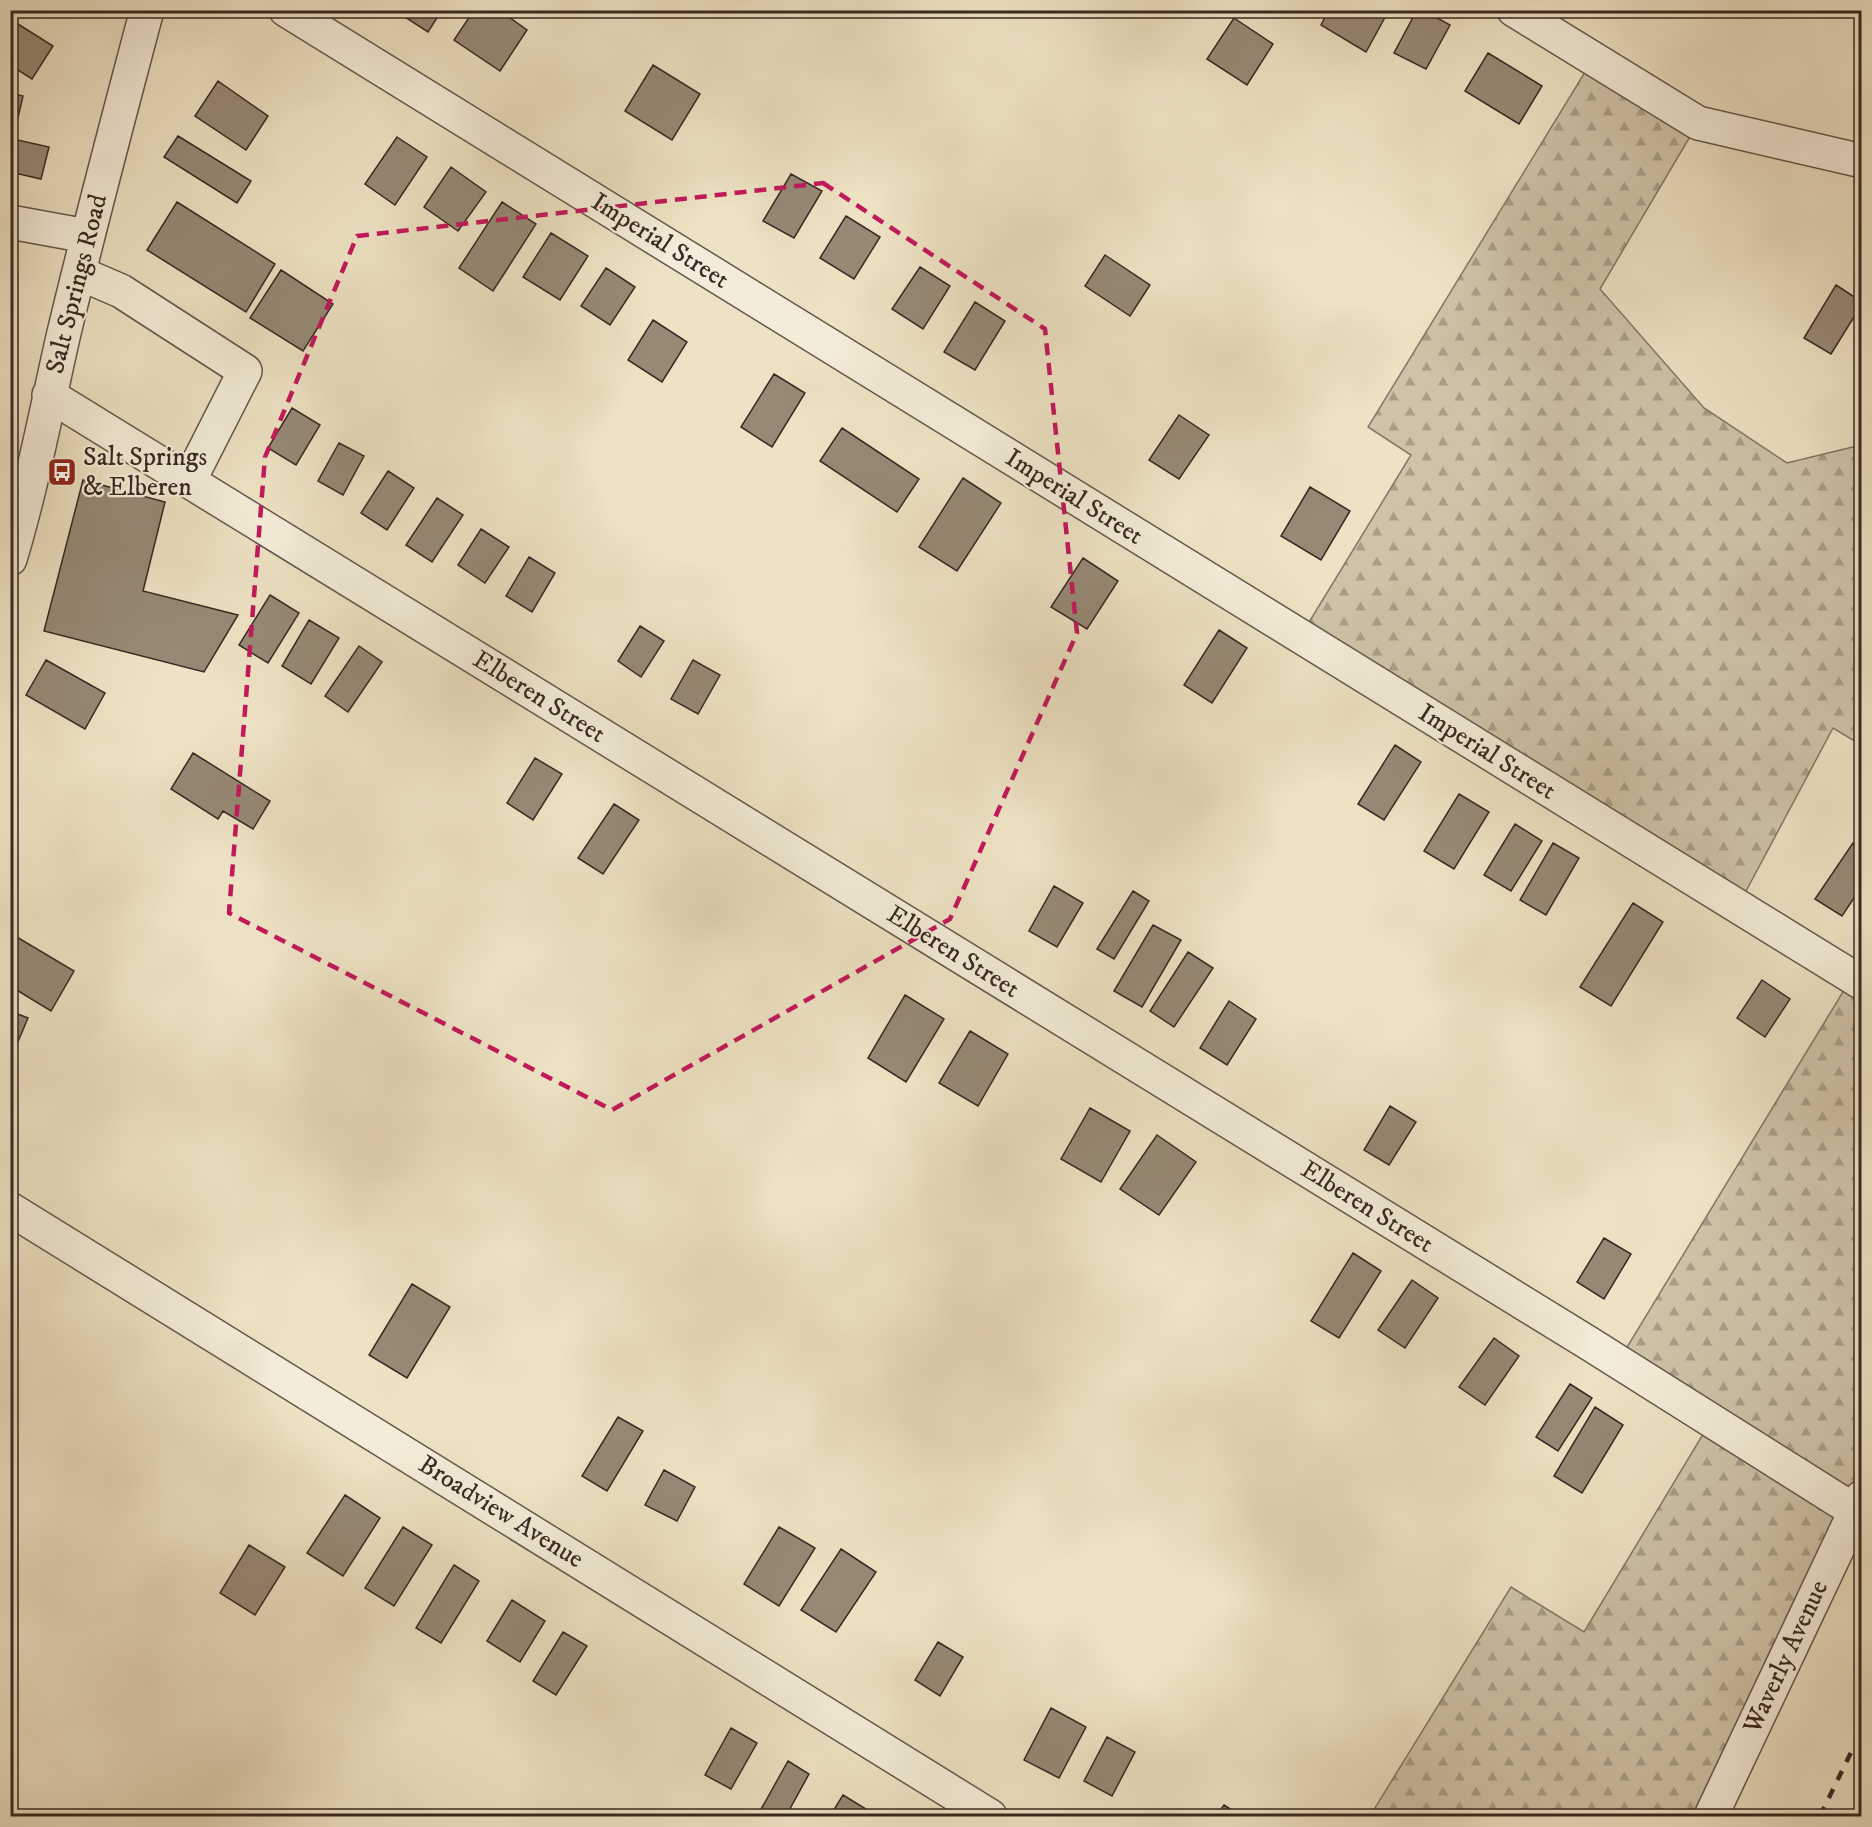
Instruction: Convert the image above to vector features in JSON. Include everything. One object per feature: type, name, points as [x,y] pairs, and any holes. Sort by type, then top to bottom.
[{"type":"street","name":"Salt Springs Road","points":[[10,559],[28,501],[87,237],[147,10]]},
{"type":"street","name":"Imperial Street","points":[[286,10],[1862,983]]},
{"type":"street","points":[[1514,10],[1698,123],[1862,160]]},
{"type":"street","points":[[10,222],[87,237]]},
{"type":"street","points":[[79,273],[121,291],[245,371],[189,481]]},
{"type":"street","name":"Elberen Street","points":[[50,395],[1570,1332],[1858,1504]]},
{"type":"street","name":"Broadview Avenue","points":[[10,1209],[990,1816]]},
{"type":"street","name":"Waverly Avenue","points":[[1711,1816],[1858,1504]]},
{"type":"highlighted area","points":[[823,183],[1045,329],[1077,633],[950,919],[612,1110],[229,913],[265,457],[357,236]]},
{"type":"green space","points":[[1593,59],[1698,123],[1600,289],[1704,408],[1787,463],[1861,445],[1861,745],[1833,728],[1738,906],[1300,637],[1411,455],[1368,427]]},
{"type":"green space","points":[[1852,977],[1862,983],[1861,1497],[1711,1816],[1370,1816],[1511,1587],[1584,1632],[1711,1421],[1618,1362]]},
{"type":"building","points":[[394,10],[442,10],[428,32]]},
{"type":"building","points":[[474,10],[499,10],[527,30],[500,71],[454,40]]},
{"type":"building","points":[[1329,10],[1389,10],[1366,52],[1321,25]]},
{"type":"building","points":[[1417,10],[1423,10],[1450,25],[1426,69],[1394,53]]},
{"type":"building","points":[[1234,18],[1273,44],[1247,85],[1207,59]]},
{"type":"building","points":[[10,19],[53,46],[32,79],[10,65]]},
{"type":"building","points":[[1488,53],[1542,86],[1519,124],[1465,91]]},
{"type":"building","points":[[653,65],[700,94],[672,140],[625,111]]},
{"type":"building","points":[[218,81],[268,116],[246,150],[195,116]]},
{"type":"building","points":[[10,93],[23,96],[13,139],[49,147],[41,179],[10,172]]},
{"type":"building","points":[[178,136],[251,181],[237,203],[164,157]]},
{"type":"building","points":[[397,137],[427,157],[395,205],[365,184]]},
{"type":"building","points":[[451,167],[486,192],[458,231],[424,207]]},
{"type":"building","points":[[791,174],[822,191],[794,238],[763,221]]},
{"type":"building","points":[[177,202],[275,264],[246,312],[147,250]]},
{"type":"building","points":[[502,202],[536,224],[493,291],[459,268]]},
{"type":"building","points":[[846,216],[880,237],[854,279],[820,258]]},
{"type":"building","points":[[551,233],[588,256],[560,300],[523,277]]},
{"type":"building","points":[[1105,255],[1150,285],[1130,316],[1085,286]]},
{"type":"building","points":[[920,267],[950,286],[923,329],[892,309]]},
{"type":"building","points":[[606,268],[635,287],[610,325],[581,306]]},
{"type":"building","points":[[281,270],[333,304],[303,351],[250,318]]},
{"type":"building","points":[[1836,285],[1862,304],[1831,354],[1804,338]]},
{"type":"building","points":[[975,302],[1005,321],[975,370],[944,352]]},
{"type":"building","points":[[653,320],[687,342],[662,382],[628,360]]},
{"type":"building","points":[[774,374],[805,393],[772,447],[741,427]]},
{"type":"building","points":[[292,408],[320,425],[296,465],[268,448]]},
{"type":"building","points":[[1179,415],[1209,435],[1179,479],[1149,460]]},
{"type":"building","points":[[842,428],[919,479],[897,512],[820,461]]},
{"type":"building","points":[[339,443],[364,456],[343,495],[318,481]]},
{"type":"building","points":[[388,471],[414,488],[387,530],[361,513]]},
{"type":"building","points":[[963,478],[1001,503],[957,571],[919,547]]},
{"type":"building","points":[[83,480],[165,502],[143,591],[238,615],[204,672],[44,631]]},
{"type":"building","points":[[1310,487],[1350,511],[1321,560],[1281,536]]},
{"type":"building","points":[[437,498],[463,515],[432,562],[406,545]]},
{"type":"building","points":[[481,529],[509,547],[485,583],[458,565]]},
{"type":"building","points":[[529,557],[555,573],[532,612],[506,596]]},
{"type":"building","points":[[1083,558],[1118,581],[1087,629],[1051,607]]},
{"type":"building","points":[[270,595],[299,613],[268,663],[239,645]]},
{"type":"building","points":[[309,620],[339,638],[311,684],[282,666]]},
{"type":"building","points":[[640,626],[664,641],[641,677],[618,661]]},
{"type":"building","points":[[1219,630],[1247,648],[1212,703],[1184,685]]},
{"type":"building","points":[[359,646],[382,662],[348,712],[325,696]]},
{"type":"building","points":[[46,660],[105,693],[85,729],[26,695]]},
{"type":"building","points":[[693,660],[720,675],[698,714],[671,699]]},
{"type":"building","points":[[1395,745],[1421,762],[1384,820],[1358,804]]},
{"type":"building","points":[[193,753],[270,801],[253,829],[223,811],[218,819],[171,789]]},
{"type":"building","points":[[535,758],[562,774],[533,820],[507,803]]},
{"type":"building","points":[[1459,794],[1489,812],[1454,869],[1424,851]]},
{"type":"building","points":[[614,804],[639,820],[603,874],[578,858]]},
{"type":"building","points":[[1515,824],[1542,841],[1511,891],[1484,875]]},
{"type":"building","points":[[1553,843],[1579,858],[1546,915],[1520,900]]},
{"type":"building","points":[[1853,843],[1862,848],[1862,886],[1842,916],[1815,899]]},
{"type":"building","points":[[1054,886],[1083,903],[1057,947],[1029,931]]},
{"type":"building","points":[[1133,891],[1149,901],[1114,959],[1097,949]]},
{"type":"building","points":[[1633,903],[1663,922],[1611,1006],[1580,987]]},
{"type":"building","points":[[1153,925],[1181,940],[1142,1007],[1114,991]]},
{"type":"building","points":[[10,933],[74,971],[51,1011],[10,986]]},
{"type":"building","points":[[1188,952],[1213,968],[1174,1027],[1150,1011]]},
{"type":"building","points":[[1762,980],[1790,999],[1765,1037],[1737,1018]]},
{"type":"building","points":[[905,995],[944,1019],[906,1082],[868,1058]]},
{"type":"building","points":[[1229,1001],[1256,1019],[1227,1065],[1200,1048]]},
{"type":"building","points":[[10,1011],[28,1018],[17,1044],[10,1041]]},
{"type":"building","points":[[970,1031],[1008,1054],[978,1106],[939,1083]]},
{"type":"building","points":[[1390,1106],[1416,1122],[1389,1165],[1364,1150]]},
{"type":"building","points":[[1090,1108],[1130,1131],[1101,1182],[1061,1159]]},
{"type":"building","points":[[1157,1135],[1196,1162],[1159,1215],[1120,1189]]},
{"type":"building","points":[[1604,1238],[1631,1254],[1604,1299],[1577,1282]]},
{"type":"building","points":[[1353,1253],[1381,1271],[1339,1338],[1311,1321]]},
{"type":"building","points":[[1412,1280],[1438,1298],[1405,1348],[1378,1330]]},
{"type":"building","points":[[412,1284],[450,1307],[407,1378],[369,1355]]},
{"type":"building","points":[[1494,1338],[1519,1356],[1485,1405],[1459,1387]]},
{"type":"building","points":[[1570,1384],[1592,1398],[1558,1451],[1536,1437]]},
{"type":"building","points":[[1595,1407],[1623,1425],[1582,1493],[1554,1476]]},
{"type":"building","points":[[618,1417],[643,1431],[607,1491],[582,1476]]},
{"type":"building","points":[[664,1470],[695,1487],[677,1521],[645,1505]]},
{"type":"building","points":[[345,1495],[380,1518],[343,1576],[307,1553]]},
{"type":"building","points":[[403,1527],[432,1545],[394,1606],[365,1588]]},
{"type":"building","points":[[779,1527],[815,1548],[779,1606],[744,1584]]},
{"type":"building","points":[[249,1545],[285,1567],[255,1615],[220,1593]]},
{"type":"building","points":[[841,1549],[876,1572],[836,1632],[801,1610]]},
{"type":"building","points":[[454,1565],[479,1581],[441,1643],[416,1628]]},
{"type":"building","points":[[512,1600],[545,1621],[520,1662],[487,1641]]},
{"type":"building","points":[[563,1632],[587,1646],[556,1695],[533,1681]]},
{"type":"building","points":[[938,1642],[963,1657],[940,1696],[915,1680]]},
{"type":"building","points":[[1051,1708],[1086,1727],[1059,1778],[1024,1760]]},
{"type":"building","points":[[731,1728],[757,1743],[731,1789],[705,1775]]},
{"type":"building","points":[[1107,1737],[1135,1752],[1112,1796],[1084,1781]]},
{"type":"building","points":[[788,1761],[809,1774],[786,1816],[770,1816],[760,1811]]},
{"type":"building","points":[[843,1795],[869,1811],[865,1816],[830,1816]]},
{"type":"building","points":[[1224,1805],[1241,1816],[1216,1816]]},
{"type":"railway","points":[[1820,1816],[1862,1730]]},
{"type":"place","name":"Salt Springs & Elberen","points":[[62,472]]}]
